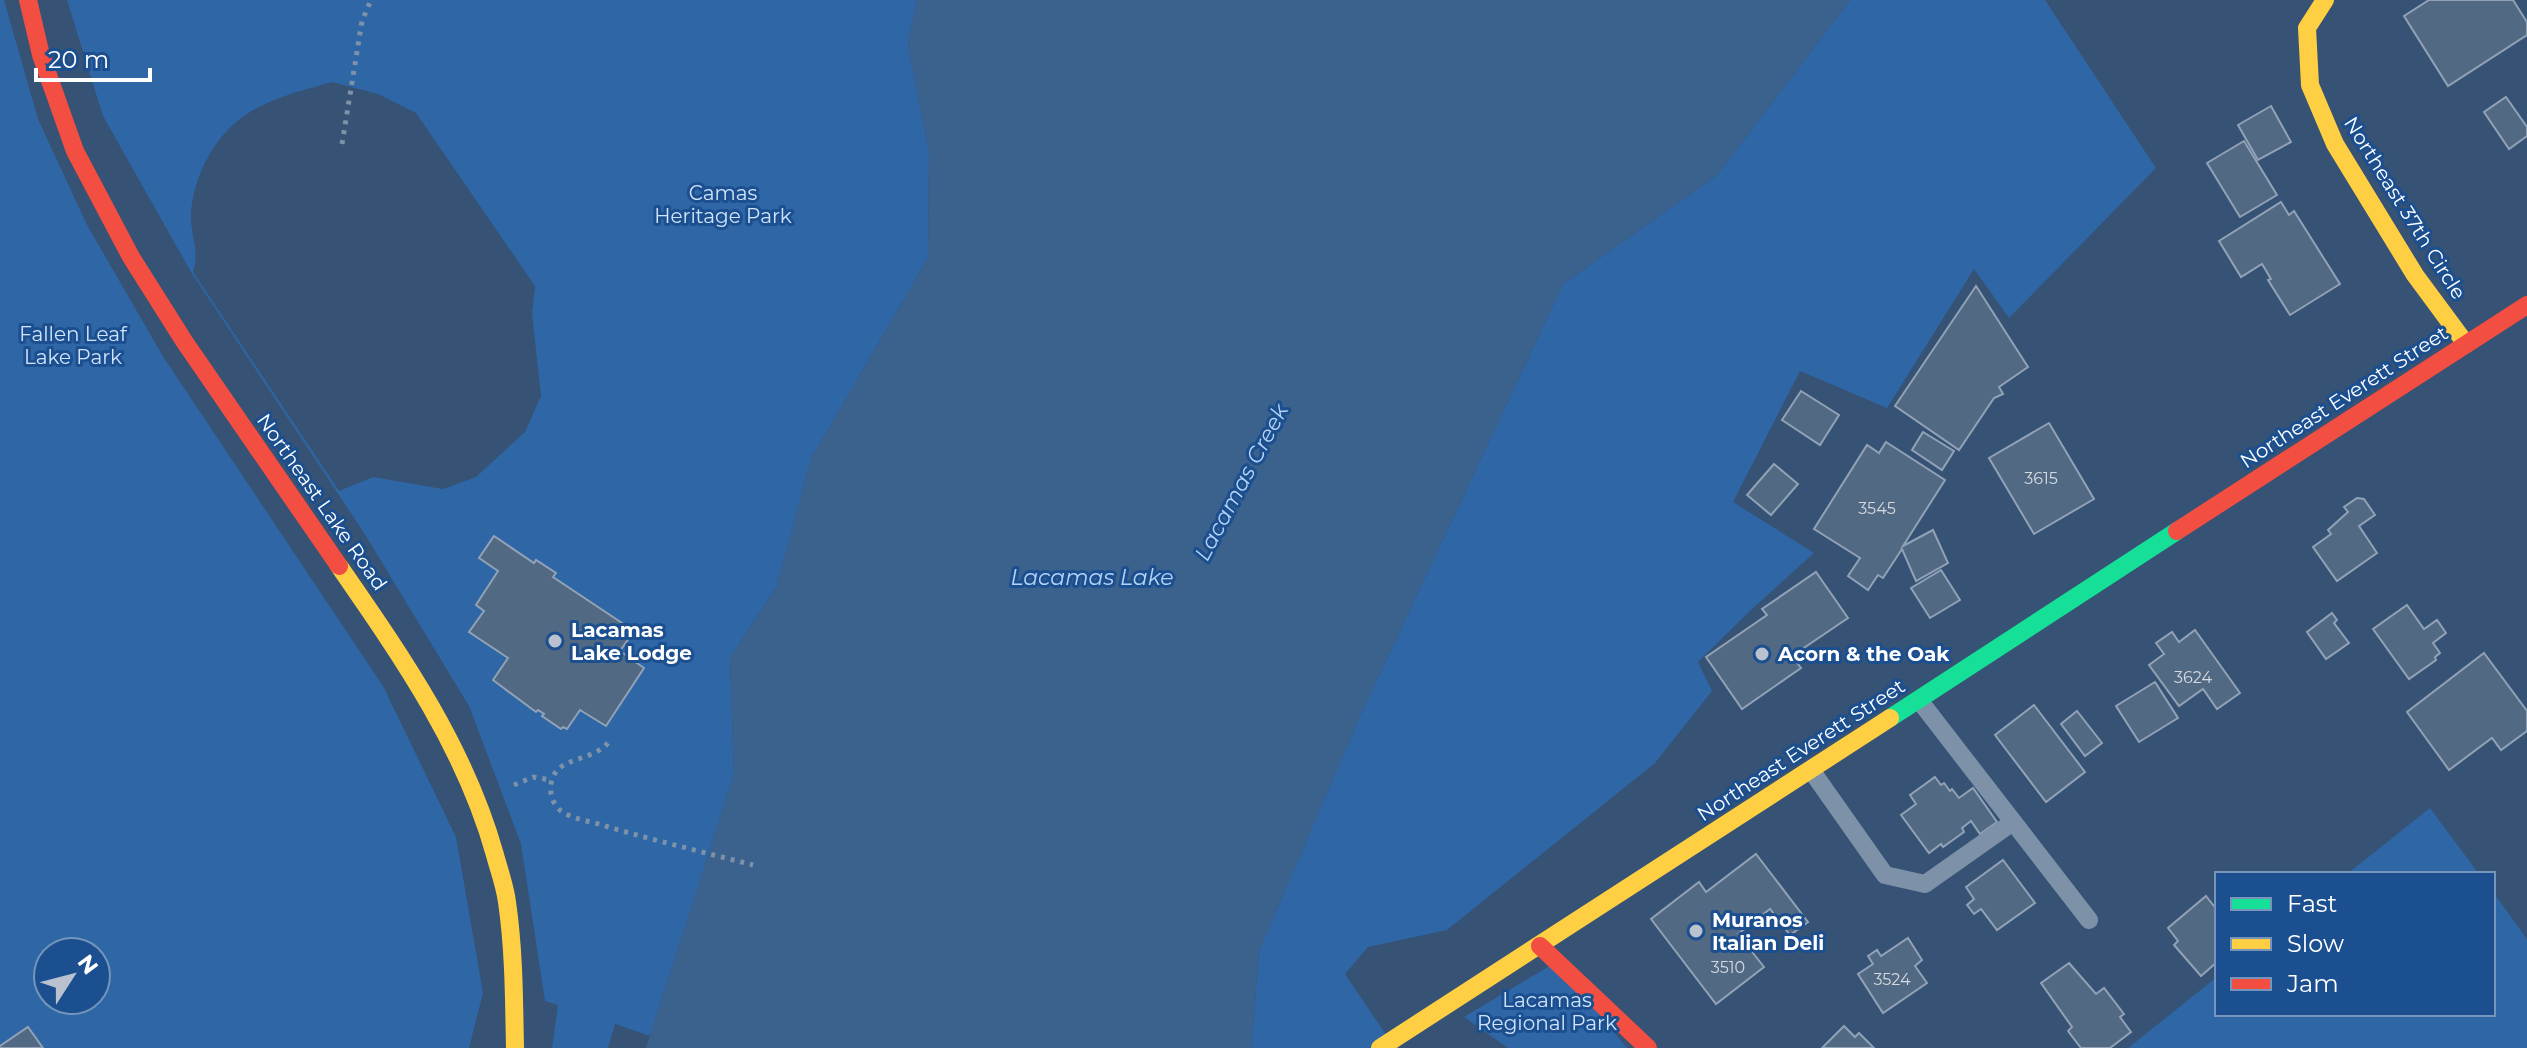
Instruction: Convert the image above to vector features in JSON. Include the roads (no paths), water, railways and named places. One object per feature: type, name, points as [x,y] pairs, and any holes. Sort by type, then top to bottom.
[{"type":"main road","name":"Northeast Lake Road","points":[[28,0],[41,55],[75,151],[131,257],[184,341],[415,676],[454,747],[487,826],[507,899],[514,967],[515,1048]]},
{"type":"main road","name":"Northeast 37th Circle","points":[[2325,0],[2307,28],[2310,85],[2335,144],[2415,275],[2466,344]]},
{"type":"main road","name":"Northeast Everett Street","points":[[1380,1048],[2527,305]]},
{"type":"main road","points":[[1540,946],[1648,1048]]},
{"type":"lane","points":[[1919,700],[2089,920]]},
{"type":"lane","points":[[1811,770],[1885,875],[1925,884],[2013,822]]},
{"type":"water","name":"Lacamas Lake","points":[[917,0],[1850,0],[1717,175],[1563,284],[1358,720],[1259,951],[1251,1048],[646,1048],[734,775],[730,658],[777,586],[811,459],[928,258],[929,152],[908,44]]},
{"type":"place","name":"Lacamas Lake Lodge","points":[[555,641]]},
{"type":"place","name":"Acorn & the Oak","points":[[1762,654]]},
{"type":"place","name":"Muranos Italian Deli","points":[[1696,931]]},
{"type":"park label","name":"Camas Heritage Park","points":[[723,204]]},
{"type":"park label","name":"Fallen Leaf Lake Park","points":[[73,346]]},
{"type":"park label","name":"Lacamas Regional Park","points":[[1547,1012]]},
{"type":"water label","name":"Lacamas Creek","points":[[1241,482]]}]
